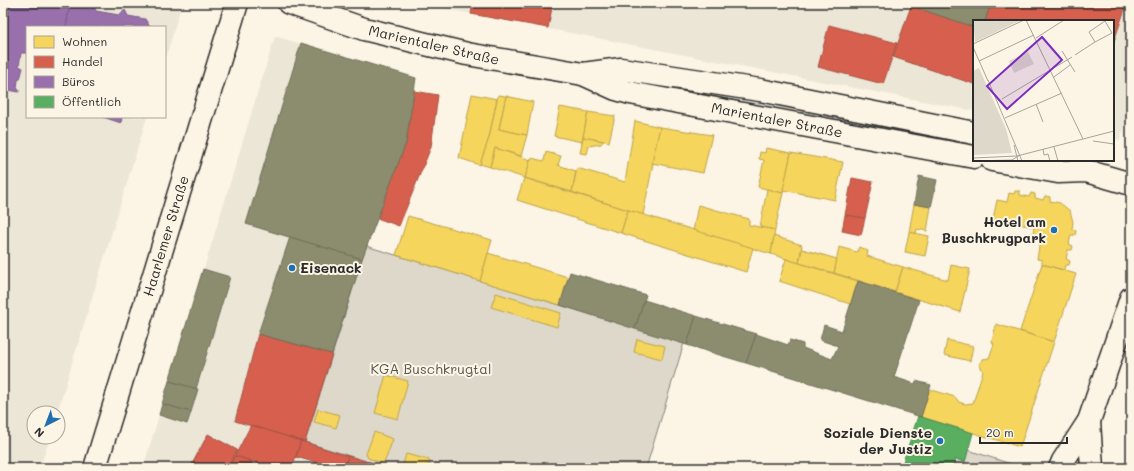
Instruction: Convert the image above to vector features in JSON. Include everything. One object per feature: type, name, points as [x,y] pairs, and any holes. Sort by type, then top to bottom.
[{"type":"street","name":"Haarlemer Straße","points":[[95,468],[237,3]]},
{"type":"street","name":"Marientaler Straße","points":[[289,3],[364,29],[467,54],[583,74],[616,89],[630,93],[973,157]]},
{"type":"street","name":"Marientaler Straße","points":[[583,74],[621,68],[760,90],[973,133]]},
{"type":"street","points":[[998,161],[1058,172],[1080,165],[1131,184]]},
{"type":"street","points":[[1060,468],[1062,461],[1089,421],[1109,368],[1131,298]]},
{"type":"street","points":[[1089,421],[1092,468]]},
{"type":"shaded area","points":[[3,3],[182,3],[166,57],[166,26],[26,26],[26,118],[147,118],[59,405],[26,405],[26,445],[47,445],[40,468],[3,468]]},
{"type":"shaded area","points":[[423,3],[1131,3],[1131,106],[1120,140],[1114,139],[1114,20],[973,20],[973,111],[436,7]]},
{"type":"shaded area","points":[[275,36],[416,78],[406,143],[366,246],[305,442],[348,456],[345,468],[143,468]]},
{"type":"green space","points":[[620,78],[702,88],[973,142],[973,147],[695,93],[620,81]]},
{"type":"green space","name":"KGA Buschkrugtal","points":[[366,246],[684,343],[646,468],[388,468],[305,442]]},
{"type":"green space","points":[[968,450],[1014,465],[1013,468],[953,468],[956,459],[965,462]]},
{"type":"building: Wohnen","points":[[472,94],[497,99],[489,138],[480,165],[459,158]]},
{"type":"building: Wohnen","points":[[498,95],[506,96],[499,129],[527,135],[521,156],[495,148],[490,167],[480,164],[489,138]]},
{"type":"building: Wohnen","points":[[506,96],[533,102],[527,135],[499,129]]},
{"type":"building: Wohnen","points":[[560,107],[588,112],[582,142],[554,136]]},
{"type":"building: Wohnen","points":[[588,112],[615,116],[609,142],[583,137]]},
{"type":"building: Wohnen","points":[[635,121],[660,127],[643,215],[572,192],[577,168],[625,182]]},
{"type":"building: Wohnen","points":[[660,127],[712,135],[703,173],[652,163]]},
{"type":"building: Wohnen","points":[[583,137],[603,141],[601,144],[589,146],[587,154],[580,153]]},
{"type":"building: Wohnen","points":[[495,148],[531,160],[525,178],[490,167]]},
{"type":"building: Wohnen","points":[[766,148],[791,153],[783,193],[758,187],[764,160],[759,159],[760,152],[765,153]]},
{"type":"building: Wohnen","points":[[546,152],[561,156],[558,165],[576,171],[572,192],[525,178],[531,158],[544,161]]},
{"type":"building: Wohnen","points":[[791,153],[843,162],[835,200],[783,190]]},
{"type":"building: Wohnen","points":[[524,178],[628,210],[621,233],[517,200]]},
{"type":"building: Wohnen","points":[[767,189],[783,193],[775,230],[760,227]]},
{"type":"building: Wohnen","name":"Hotel am Buschkrugpark","points":[[1015,191],[1020,191],[1020,195],[1029,197],[1031,193],[1035,194],[1035,198],[1043,200],[1045,196],[1050,197],[1050,201],[1060,203],[1070,211],[1073,222],[1072,229],[1076,231],[1075,235],[1071,235],[1069,244],[1073,246],[1072,250],[1068,250],[1066,259],[1070,261],[1069,265],[1065,265],[1064,270],[1042,264],[1042,260],[1037,259],[1040,241],[1032,239],[1034,227],[993,219],[997,200],[1007,202],[1009,193],[1014,194]]},
{"type":"building: Wohnen","points":[[914,204],[931,207],[927,231],[917,229],[916,234],[909,232]]},
{"type":"building: Wohnen","points":[[698,205],[749,219],[749,225],[775,230],[771,254],[693,231]]},
{"type":"building: Wohnen","points":[[628,210],[753,248],[746,272],[621,233]]},
{"type":"building: Wohnen","points":[[408,216],[492,240],[480,281],[396,255]]},
{"type":"building: Wohnen","points":[[909,232],[929,236],[925,256],[905,252]]},
{"type":"building: Wohnen","points":[[774,236],[802,245],[799,263],[771,254]]},
{"type":"building: Wohnen","points":[[839,247],[857,252],[859,247],[868,251],[867,256],[903,267],[895,292],[834,273]]},
{"type":"building: Wohnen","points":[[802,249],[837,259],[834,273],[799,263]]},
{"type":"building: Wohnen","points":[[488,253],[568,277],[560,305],[480,281]]},
{"type":"building: Wohnen","points":[[786,259],[858,281],[850,304],[779,281]]},
{"type":"building: Wohnen","points":[[1042,264],[1076,274],[1054,342],[1020,331]]},
{"type":"building: Wohnen","points":[[951,265],[970,269],[960,312],[895,292],[903,267],[948,280]]},
{"type":"building: Wohnen","points":[[496,293],[561,313],[557,327],[491,307]]},
{"type":"building: Wohnen","points":[[996,324],[1054,342],[1020,447],[921,417],[929,389],[955,397],[959,402],[965,404],[973,403],[983,371],[979,364],[983,359],[989,358],[994,344],[992,342]]},
{"type":"building: Wohnen","points":[[637,339],[665,346],[662,359],[634,352]]},
{"type":"building: Wohnen","points":[[947,340],[973,346],[970,361],[944,355]]},
{"type":"building: Wohnen","points":[[386,375],[408,381],[398,419],[375,413]]},
{"type":"building: Wohnen","points":[[318,409],[340,415],[336,428],[314,422]]},
{"type":"building: Wohnen","points":[[374,432],[393,439],[385,461],[381,463],[368,458],[366,454]]},
{"type":"building: Wohnen","points":[[406,454],[430,460],[428,468],[402,468]]},
{"type":"building: Handel","points":[[3,3],[7,3],[3,26]]},
{"type":"building: Handel","points":[[473,3],[553,3],[548,28],[471,14]]},
{"type":"building: Handel","points":[[991,3],[1127,3],[1114,41],[1114,20],[985,20]]},
{"type":"building: Handel","points":[[911,6],[973,27],[973,84],[893,57]]},
{"type":"building: Handel","points":[[829,25],[897,43],[883,84],[818,67]]},
{"type":"building: Handel","points":[[414,91],[438,95],[431,147],[399,226],[377,218],[406,143]]},
{"type":"building: Handel","points":[[852,178],[873,182],[865,218],[845,215]]},
{"type":"building: Handel","points":[[845,215],[865,218],[861,235],[842,231]]},
{"type":"building: Handel","points":[[258,334],[332,354],[305,442],[235,421]]},
{"type":"building: Handel","points":[[251,425],[301,441],[292,468],[281,465],[280,468],[273,468],[235,456]]},
{"type":"building: Handel","points":[[208,434],[237,450],[228,468],[190,468]]},
{"type":"building: Handel","points":[[301,441],[348,456],[345,468],[320,468],[321,464],[296,457]]},
{"type":"building: Handel","points":[[235,456],[251,461],[254,468],[228,468]]},
{"type":"building: Handel","points":[[348,456],[373,463],[372,468],[345,468]]},
{"type":"building: Büros","points":[[7,3],[58,3],[70,5],[66,26],[26,26],[26,53],[21,53],[19,66],[23,68],[20,79],[18,80],[17,88],[19,92],[3,89],[3,26]]},
{"type":"building: Büros","points":[[70,5],[90,9],[94,6],[96,11],[119,15],[125,10],[128,16],[145,19],[149,26],[66,26]]},
{"type":"building: Büros","points":[[106,118],[122,118],[121,123]]},
{"type":"building: Öffentlich","name":"Soziale Dienste der Justiz","points":[[918,416],[973,433],[965,462],[956,459],[953,468],[901,468]]},
{"type":"building: Industrie","points":[[912,3],[991,3],[985,20],[973,20],[973,27],[911,6]]},
{"type":"building: Industrie","points":[[301,43],[416,78],[406,143],[362,259],[246,224]]},
{"type":"building: Industrie","points":[[919,176],[937,180],[931,207],[914,204]]},
{"type":"building: Industrie","points":[[290,237],[362,259],[332,354],[258,334]]},
{"type":"building: Industrie","points":[[203,269],[230,277],[196,389],[169,381]]},
{"type":"building: Industrie","points":[[570,272],[646,295],[635,329],[560,305]]},
{"type":"building: Industrie","points":[[858,281],[919,300],[894,377],[915,384],[916,381],[931,385],[921,417],[746,363],[756,334],[788,345],[790,340],[803,344],[803,348],[832,359],[838,346],[820,340],[824,325],[842,331]]},
{"type":"building: Industrie","points":[[644,300],[696,316],[687,345],[635,329]]},
{"type":"building: Industrie","points":[[696,316],[756,334],[746,363],[687,345]]},
{"type":"building: Industrie","points":[[169,381],[198,389],[191,412],[162,404]]},
{"type":"building: Industrie","points":[[162,404],[191,412],[187,424],[159,415]]},
{"type":"place","name":"Hotel am Buschkrugpark","points":[[1054,230]]},
{"type":"place","name":"Eisenack","points":[[292,268]]},
{"type":"place","name":"Soziale Dienste der Justiz","points":[[940,441]]}]
